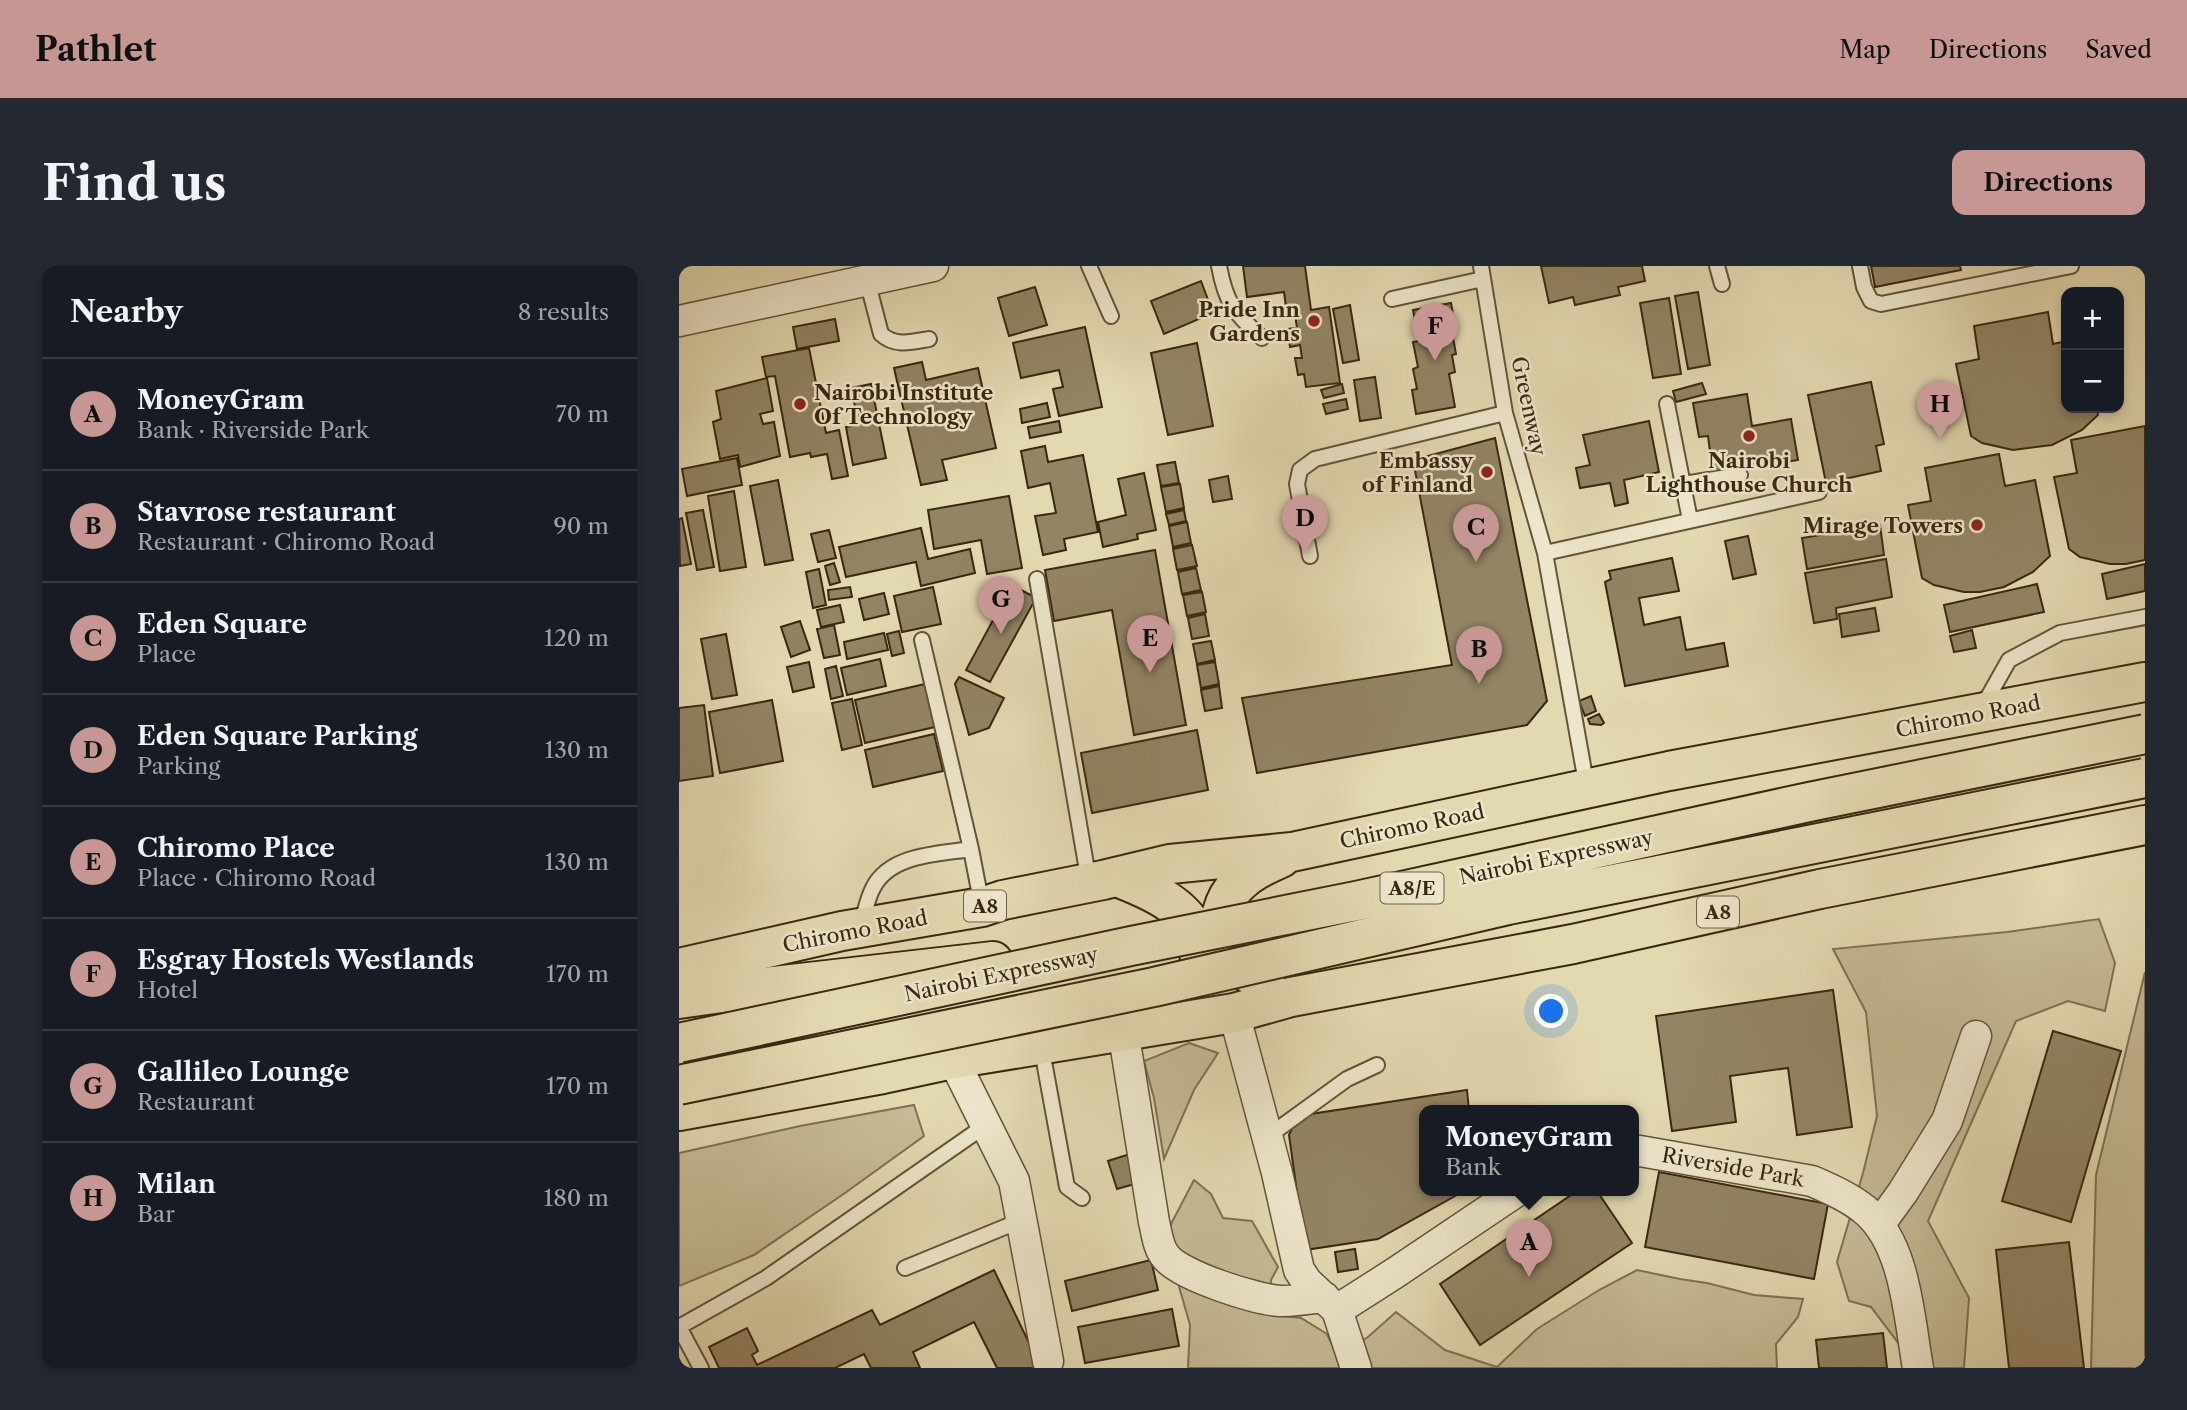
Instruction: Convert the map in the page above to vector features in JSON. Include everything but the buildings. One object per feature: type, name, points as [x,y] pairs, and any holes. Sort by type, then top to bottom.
[{"type":"highway","name":"Chiromo Road","points":[[679,968],[860,927],[982,908],[1003,900],[1103,880],[1170,863],[1292,852],[1587,788],[2145,682]]},
{"type":"highway","name":"Nairobi Expressway","points":[[679,1043],[1131,946],[1356,901],[1809,802],[2145,734]]},
{"type":"highway","name":"Nairobi Expressway","points":[[679,1085],[1154,987],[1508,905],[2145,778]]},
{"type":"highway","name":"A8","points":[[679,1111],[953,1059],[1234,1013],[1291,997],[1573,944],[1820,889],[2145,825]]},
{"type":"highway","points":[[1291,997],[1254,977],[1233,960],[1224,948],[1220,922],[1227,899],[1237,884],[1251,873],[1292,852]]},
{"type":"highway","points":[[1103,880],[1166,899],[1181,913],[1197,936],[1200,964],[1197,982],[1180,1011],[1140,1027]]},
{"type":"highway","points":[[679,999],[1131,946]]},
{"type":"street","points":[[679,321],[933,266]]},
{"type":"street","points":[[1234,1013],[1299,1270],[1307,1282],[1331,1303],[1356,1368]]},
{"type":"street","points":[[1140,1027],[1154,1222],[1164,1255],[1184,1270],[1254,1297],[1331,1303],[1395,1273],[1510,1196]]},
{"type":"street","points":[[1879,1225],[1947,1121],[1976,1036]]},
{"type":"street","points":[[953,1059],[1014,1181],[1048,1361]]},
{"type":"street","name":"Riverside Park","points":[[1639,1151],[1812,1181],[1864,1209],[1879,1225],[1899,1262],[1918,1368]]},
{"type":"lane","points":[[1089,266],[1111,316]]},
{"type":"lane","points":[[1219,266],[1223,290],[1230,304],[1262,338]]},
{"type":"lane","points":[[1717,266],[1722,284]]},
{"type":"lane","points":[[1860,266],[1864,287],[1871,301],[1881,304],[2071,266]]},
{"type":"lane","points":[[1392,299],[1482,272]]},
{"type":"lane","name":"Greenway","points":[[1482,272],[1505,413],[1545,553],[1587,788]]},
{"type":"lane","points":[[867,280],[884,338],[905,343],[929,339]]},
{"type":"lane","points":[[1667,404],[1691,520]]},
{"type":"lane","points":[[1310,556],[1297,484],[1300,470],[1315,458],[1505,413]]},
{"type":"lane","points":[[1684,484],[1740,475]]},
{"type":"lane","points":[[1545,553],[1819,492]]},
{"type":"lane","points":[[1037,579],[1103,880]]},
{"type":"lane","points":[[1979,714],[2009,660],[2060,634],[2145,617]]},
{"type":"lane","points":[[922,640],[971,849],[982,908]]},
{"type":"lane","points":[[860,927],[873,887],[884,873],[920,856],[971,849]]},
{"type":"lane","points":[[1040,1044],[1067,1187],[1082,1198]]},
{"type":"lane","points":[[1267,1136],[1347,1079],[1377,1065]]},
{"type":"lane","points":[[701,1368],[679,1327],[766,1278],[986,1125]]},
{"type":"lane","points":[[905,1268],[1022,1220]]},
{"type":"shaded area","points":[[2099,919],[2115,963],[2105,1011],[2068,1001],[2016,1021],[1928,1221],[1969,1298],[1964,1368],[1923,1368],[1899,1344],[1871,1307],[1849,1301],[1837,1262],[1877,1116],[1866,1012],[1833,949],[2007,932]]},
{"type":"shaded area","points":[[2145,972],[2145,1368],[2091,1368],[2096,1175]]},
{"type":"shaded area","points":[[1189,1043],[1218,1053],[1194,1090],[1164,1159],[1154,1098],[1144,1061]]},
{"type":"shaded area","points":[[914,1105],[924,1136],[754,1255],[679,1286],[679,1153],[800,1126]]},
{"type":"shaded area","points":[[1194,1180],[1211,1194],[1223,1218],[1252,1221],[1278,1267],[1271,1280],[1270,1315],[1301,1318],[1327,1334],[1337,1355],[1368,1337],[1396,1312],[1445,1350],[1497,1367],[1537,1329],[1637,1270],[1754,1295],[1803,1299],[1798,1317],[1776,1344],[1777,1368],[1188,1368],[1190,1325],[1178,1283],[1170,1226]]},
{"type":"place","name":"Pride Inn Gardens","points":[[1314,321]]},
{"type":"place","name":"Esgray Hostels Westlands","points":[[1435,361]]},
{"type":"place","name":"Nairobi Institute Of Technology","points":[[800,404]]},
{"type":"place","name":"Nairobi Lighthouse Church","points":[[1749,436]]},
{"type":"place","name":"Milan","points":[[1940,439]]},
{"type":"place","name":"Embassy of Finland","points":[[1487,472]]},
{"type":"place","name":"Mirage Towers","points":[[1977,525]]},
{"type":"place","name":"Eden Square Parking","points":[[1305,553]]},
{"type":"place","name":"Eden Square","points":[[1476,562]]},
{"type":"place","name":"Gallileo Lounge","points":[[1001,634]]},
{"type":"place","name":"Chiromo Place","points":[[1150,673]]},
{"type":"place","name":"Stavrose restaurant","points":[[1479,684]]},
{"type":"place","name":"MoneyGram","points":[[1529,1277]]}]
